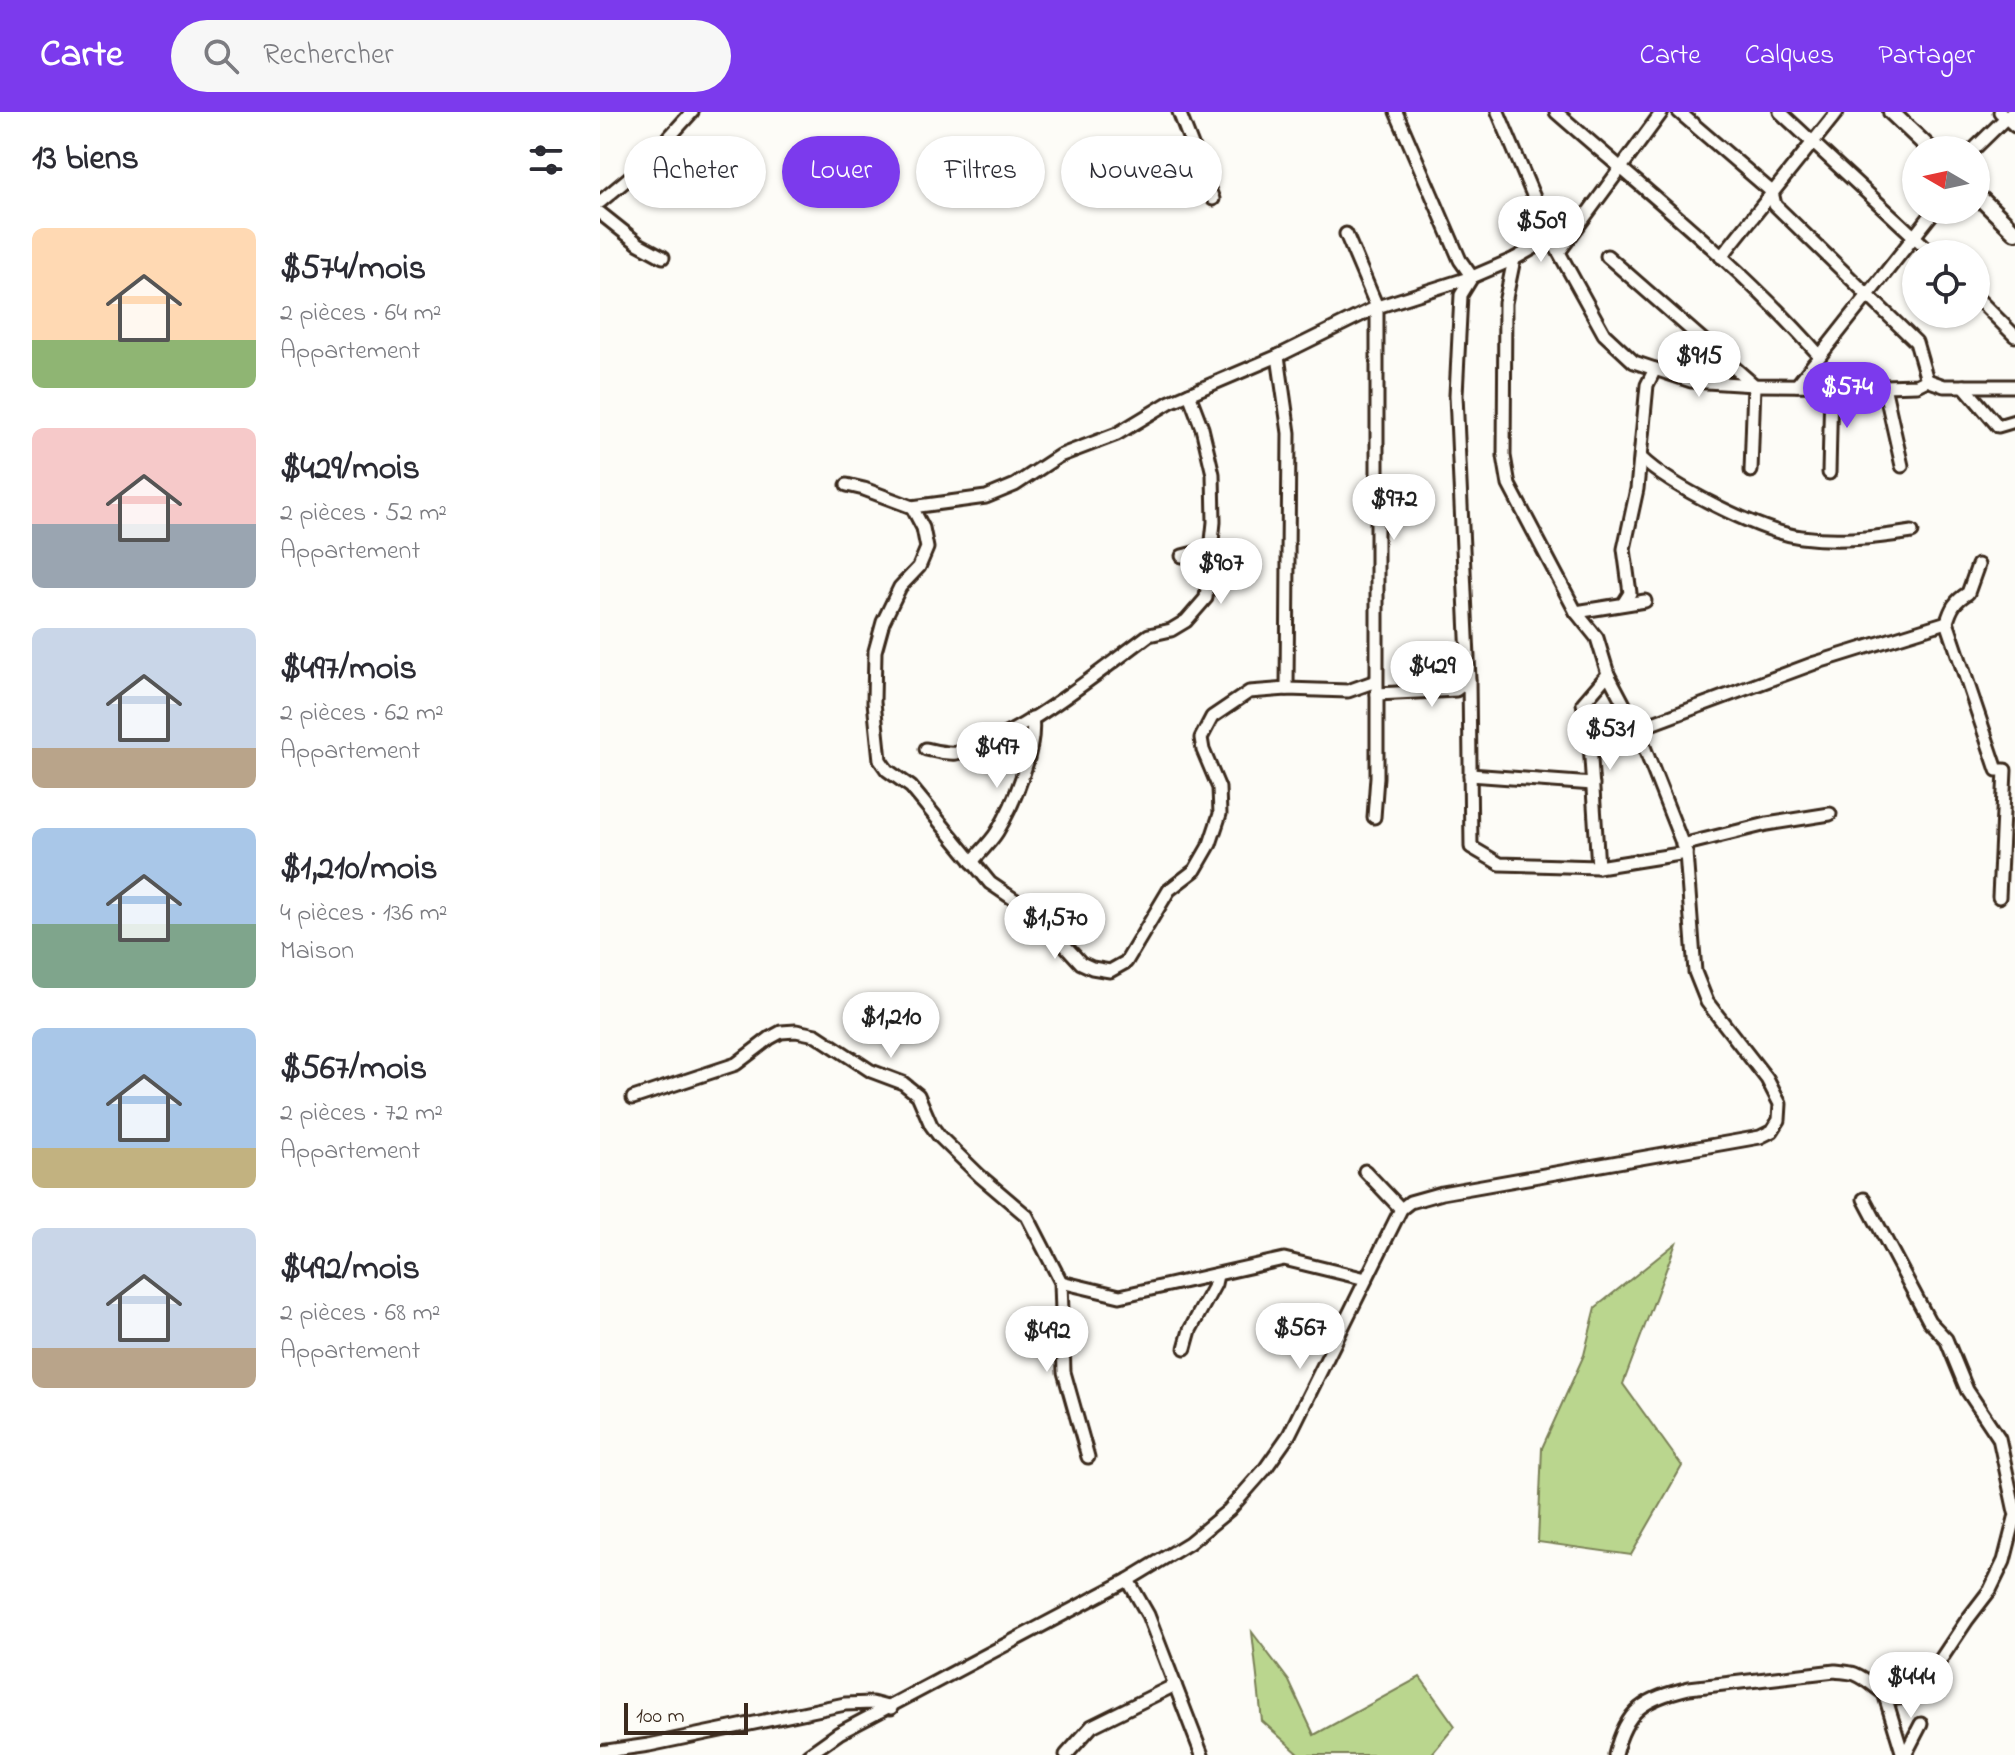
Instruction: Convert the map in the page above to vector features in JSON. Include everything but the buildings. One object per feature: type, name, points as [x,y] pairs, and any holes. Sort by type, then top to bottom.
[{"type":"main road","points":[[1891,112],[1916,136]]},
{"type":"main road","points":[[1990,208],[2015,232]]},
{"type":"street","points":[[600,202],[642,167],[692,112]]},
{"type":"street","points":[[1179,112],[1188,136]]},
{"type":"street","points":[[1396,112],[1460,260],[1472,277]]},
{"type":"street","points":[[1498,112],[1551,238],[1604,334],[1634,362],[1691,381],[1754,385],[1884,386],[1917,385],[1927,380],[1944,386],[2015,386]]},
{"type":"street","points":[[1556,112],[1669,208],[1787,318],[1820,356]]},
{"type":"street","points":[[1559,252],[1662,112]]},
{"type":"street","points":[[1679,112],[1772,192],[1775,205],[1916,342],[1927,380]]},
{"type":"street","points":[[1780,112],[1919,240]]},
{"type":"street","points":[[1721,257],[1837,112]]},
{"type":"street","points":[[1988,136],[2008,117]]},
{"type":"street","points":[[600,213],[639,244],[663,257]]},
{"type":"street","points":[[1797,385],[1924,224]]},
{"type":"street","points":[[1346,234],[1377,307],[1377,777],[1374,817]]},
{"type":"street","points":[[847,485],[912,507],[986,497],[1015,485],[1059,456],[1117,434],[1189,394],[1278,356],[1377,307],[1472,277],[1514,259],[1551,238]]},
{"type":"street","points":[[1607,256],[1754,385]]},
{"type":"street","points":[[808,1755],[839,1733],[1128,1580],[1189,1543],[1229,1510],[1265,1469],[1289,1435],[1401,1209],[1410,1202],[1442,1193],[1760,1137],[1772,1131],[1779,1120],[1780,1104],[1767,1079],[1707,1002],[1695,972],[1684,849],[1637,729],[1608,674],[1597,638],[1576,612],[1509,485],[1504,456],[1505,303],[1514,259]]},
{"type":"street","points":[[1472,277],[1461,295],[1456,395],[1469,680],[1471,847],[1500,864],[1598,867],[1684,849],[1767,824],[1830,814]]},
{"type":"street","points":[[1990,311],[2015,336]]},
{"type":"street","points":[[1278,356],[1289,433],[1287,689]]},
{"type":"street","points":[[1623,604],[1630,593],[1624,549],[1641,458],[1647,385],[1655,369]]},
{"type":"street","points":[[1751,471],[1754,385]]},
{"type":"street","points":[[1829,473],[1831,385]]},
{"type":"street","points":[[1884,386],[1902,466]]},
{"type":"street","points":[[1964,386],[1998,426],[2015,421]]},
{"type":"street","points":[[926,749],[953,754],[989,743],[1032,718],[1149,635],[1171,630],[1186,621],[1206,598],[1214,522],[1213,474],[1202,428],[1189,394]]},
{"type":"street","points":[[1641,458],[1655,472],[1716,506],[1798,537],[1859,541],[1912,532]]},
{"type":"street","points":[[912,507],[923,528],[927,548],[919,567],[900,587],[883,622],[875,651],[874,702],[880,760],[887,770],[911,787],[990,883],[1037,915],[1081,963],[1092,968],[1110,971],[1126,962],[1169,890],[1195,870],[1210,844],[1220,814],[1219,788],[1201,738],[1212,717],[1249,692],[1287,689],[1348,691],[1376,681]]},
{"type":"street","points":[[1182,556],[1210,549]]},
{"type":"street","points":[[1978,565],[1968,593],[1957,599],[1947,622],[1997,770],[2005,770],[1999,897]]},
{"type":"street","points":[[1576,612],[1645,601]]},
{"type":"street","points":[[1637,729],[1815,663],[1947,622]]},
{"type":"street","points":[[1598,867],[1590,743],[1583,703],[1608,674]]},
{"type":"street","points":[[1377,694],[1456,690],[1469,680]]},
{"type":"street","points":[[972,862],[995,835],[1008,812],[1034,734],[1032,718]]},
{"type":"street","points":[[1470,775],[1593,784]]},
{"type":"street","points":[[633,1098],[736,1064],[781,1032],[796,1031],[816,1035],[871,1071],[903,1083],[918,1095],[939,1136],[1027,1216],[1061,1282],[1064,1372],[1088,1457]]},
{"type":"street","points":[[1365,1171],[1401,1209]]},
{"type":"street","points":[[1864,1199],[1929,1321],[1946,1339],[1967,1390],[1999,1438],[2015,1515],[2004,1561],[1990,1590],[1919,1692],[1889,1702]]},
{"type":"street","points":[[1061,1282],[1120,1296],[1284,1259],[1366,1279]]},
{"type":"street","points":[[1185,1348],[1190,1330],[1217,1275]]},
{"type":"street","points":[[1128,1580],[1148,1615],[1202,1755]]},
{"type":"street","points":[[1615,1755],[1625,1722],[1634,1712],[1672,1692],[1835,1671],[1854,1674],[1878,1688],[1889,1702],[1904,1755]]},
{"type":"street","points":[[1066,1755],[1092,1726],[1175,1685]]},
{"type":"street","points":[[600,1752],[649,1745],[845,1704],[872,1703],[891,1708]]},
{"type":"street","points":[[1904,1755],[1921,1724]]},
{"type":"green space","points":[[1676,1243],[1623,1384],[1682,1466],[1631,1555],[1538,1542],[1542,1448],[1584,1355],[1596,1307]]},
{"type":"green space","points":[[1252,1632],[1289,1681],[1314,1735],[1420,1677],[1455,1726],[1431,1755],[1300,1755],[1262,1721]]}]
